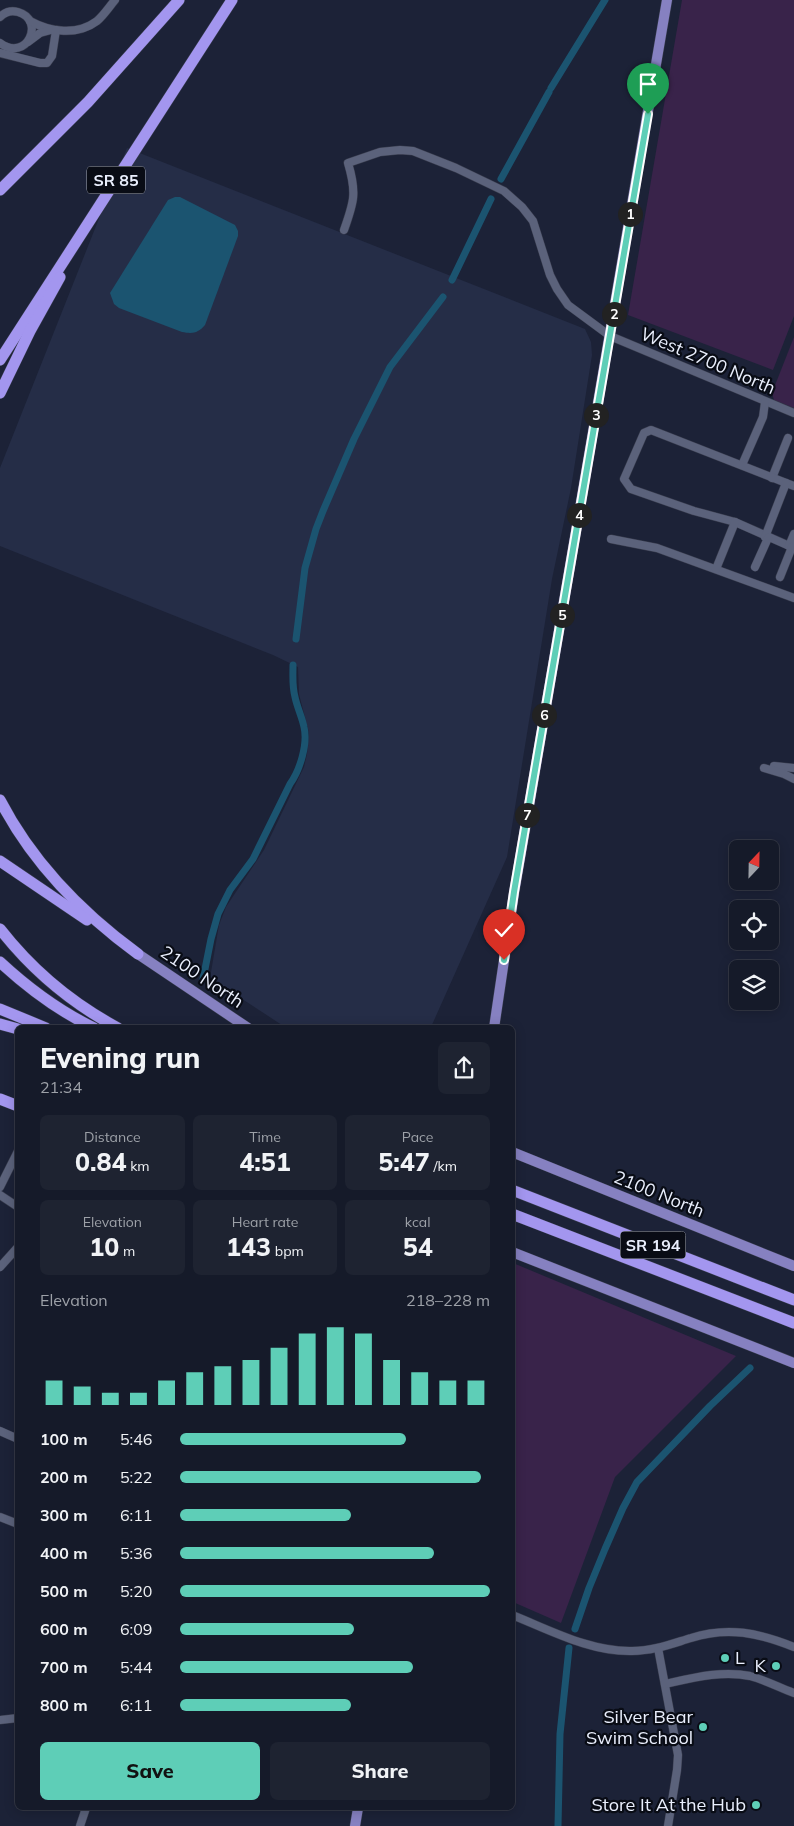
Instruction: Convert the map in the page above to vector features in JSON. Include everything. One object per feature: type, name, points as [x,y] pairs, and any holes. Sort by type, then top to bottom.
[{"type":"highway","points":[[0,190],[88,102],[179,0]]},
{"type":"highway","name":"SR 85","points":[[0,360],[232,0]]},
{"type":"highway","points":[[0,393],[30,331],[115,182]]},
{"type":"highway","points":[[0,800],[26,842],[59,883],[89,914],[138,954]]},
{"type":"highway","points":[[0,861],[138,954]]},
{"type":"highway","points":[[0,929],[23,957],[50,982],[78,1004],[113,1025]]},
{"type":"highway","points":[[0,962],[26,985],[47,1000],[89,1025]]},
{"type":"highway","points":[[0,1009],[39,1025]]},
{"type":"highway","points":[[0,1024],[15,1028]]},
{"type":"highway","points":[[0,1099],[15,1105]]},
{"type":"highway","name":"SR 194","points":[[515,1191],[794,1300]]},
{"type":"highway","name":"SR 194","points":[[515,1215],[794,1324]]},
{"type":"main road","points":[[494,1025],[514,892],[667,0]]},
{"type":"main road","name":"2100 North","points":[[138,954],[244,1025]]},
{"type":"main road","name":"2100 North","points":[[515,1153],[794,1266]]},
{"type":"main road","points":[[515,1253],[794,1363]]},
{"type":"main road","points":[[355,1826],[358,1810]]},
{"type":"street","points":[[0,42],[10,48],[16,48],[40,33],[54,30],[76,30],[89,26],[102,16],[115,0]]},
{"type":"street","points":[[0,17],[8,12],[23,13],[30,21],[54,30]]},
{"type":"street","points":[[27,42],[32,32],[30,21]]},
{"type":"street","points":[[0,53],[40,63],[46,62],[52,56],[54,30]]},
{"type":"street","name":"West 2700 North","points":[[344,230],[354,201],[353,177],[348,163],[380,152],[400,150],[428,156],[504,191],[522,207],[533,221],[550,275],[562,297],[568,305],[610,336],[794,413]]},
{"type":"street","points":[[742,465],[763,417],[765,402]]},
{"type":"street","points":[[755,567],[767,537],[790,485],[651,430],[644,433],[624,479],[631,489],[694,511],[734,522],[767,537],[792,547]]},
{"type":"street","points":[[772,478],[788,438]]},
{"type":"street","points":[[716,569],[734,522]]},
{"type":"street","points":[[780,577],[792,547],[794,534]]},
{"type":"street","points":[[611,539],[657,548],[794,598]]},
{"type":"street","points":[[794,768],[772,766],[764,768],[794,779]]},
{"type":"street","points":[[0,1187],[15,1157]]},
{"type":"street","points":[[0,1195],[15,1205]]},
{"type":"street","points":[[0,1267],[15,1250]]},
{"type":"street","points":[[0,1432],[15,1437]]},
{"type":"street","points":[[0,1517],[15,1523]]},
{"type":"street","points":[[515,1617],[598,1648],[634,1652],[658,1648],[702,1634],[727,1631],[760,1634],[794,1647]]},
{"type":"street","points":[[658,1648],[678,1762],[668,1826]]},
{"type":"street","points":[[665,1684],[705,1676],[745,1676],[794,1693]]},
{"type":"street","points":[[0,1720],[15,1718]]},
{"type":"street","points":[[80,1826],[85,1810]]},
{"type":"shaded area","points":[[682,0],[794,0],[794,316],[773,370],[628,315]]},
{"type":"shaded area","points":[[127,148],[585,329],[591,342],[592,355],[571,488],[552,579],[507,857],[432,1025],[282,1025],[210,978],[219,925],[226,907],[264,850],[304,767],[309,733],[299,694],[298,667],[273,655],[0,546],[0,468]]},
{"type":"shaded area","points":[[180,197],[235,225],[238,231],[238,236],[205,325],[200,330],[192,333],[182,332],[119,308],[114,304],[110,293],[168,200]]},
{"type":"shaded area","points":[[794,337],[794,408],[774,400],[772,393]]},
{"type":"shaded area","points":[[515,1264],[736,1356],[615,1477],[561,1623],[515,1603]]},
{"type":"waterway","points":[[551,88],[605,0]]},
{"type":"waterway","points":[[501,179],[549,92]]},
{"type":"waterway","points":[[452,280],[491,199]]},
{"type":"waterway","points":[[296,639],[305,568],[323,511],[354,439],[390,367],[443,297]]},
{"type":"waterway","points":[[203,979],[218,914],[230,890],[253,859],[297,772],[302,757],[305,734],[294,693],[293,665]]},
{"type":"waterway","points":[[575,1629],[605,1549],[637,1482],[710,1406],[750,1368]]},
{"type":"waterway","points":[[558,1826],[560,1734],[569,1648]]},
{"type":"place","name":"L","points":[[725,1658]]},
{"type":"place","name":"K","points":[[776,1666]]},
{"type":"place","name":"Silver Bear Swim School","points":[[703,1727]]},
{"type":"place","name":"Store It At the Hub","points":[[756,1805]]},
{"type":"route","points":[[504,960],[514,892],[648,114]]}]
